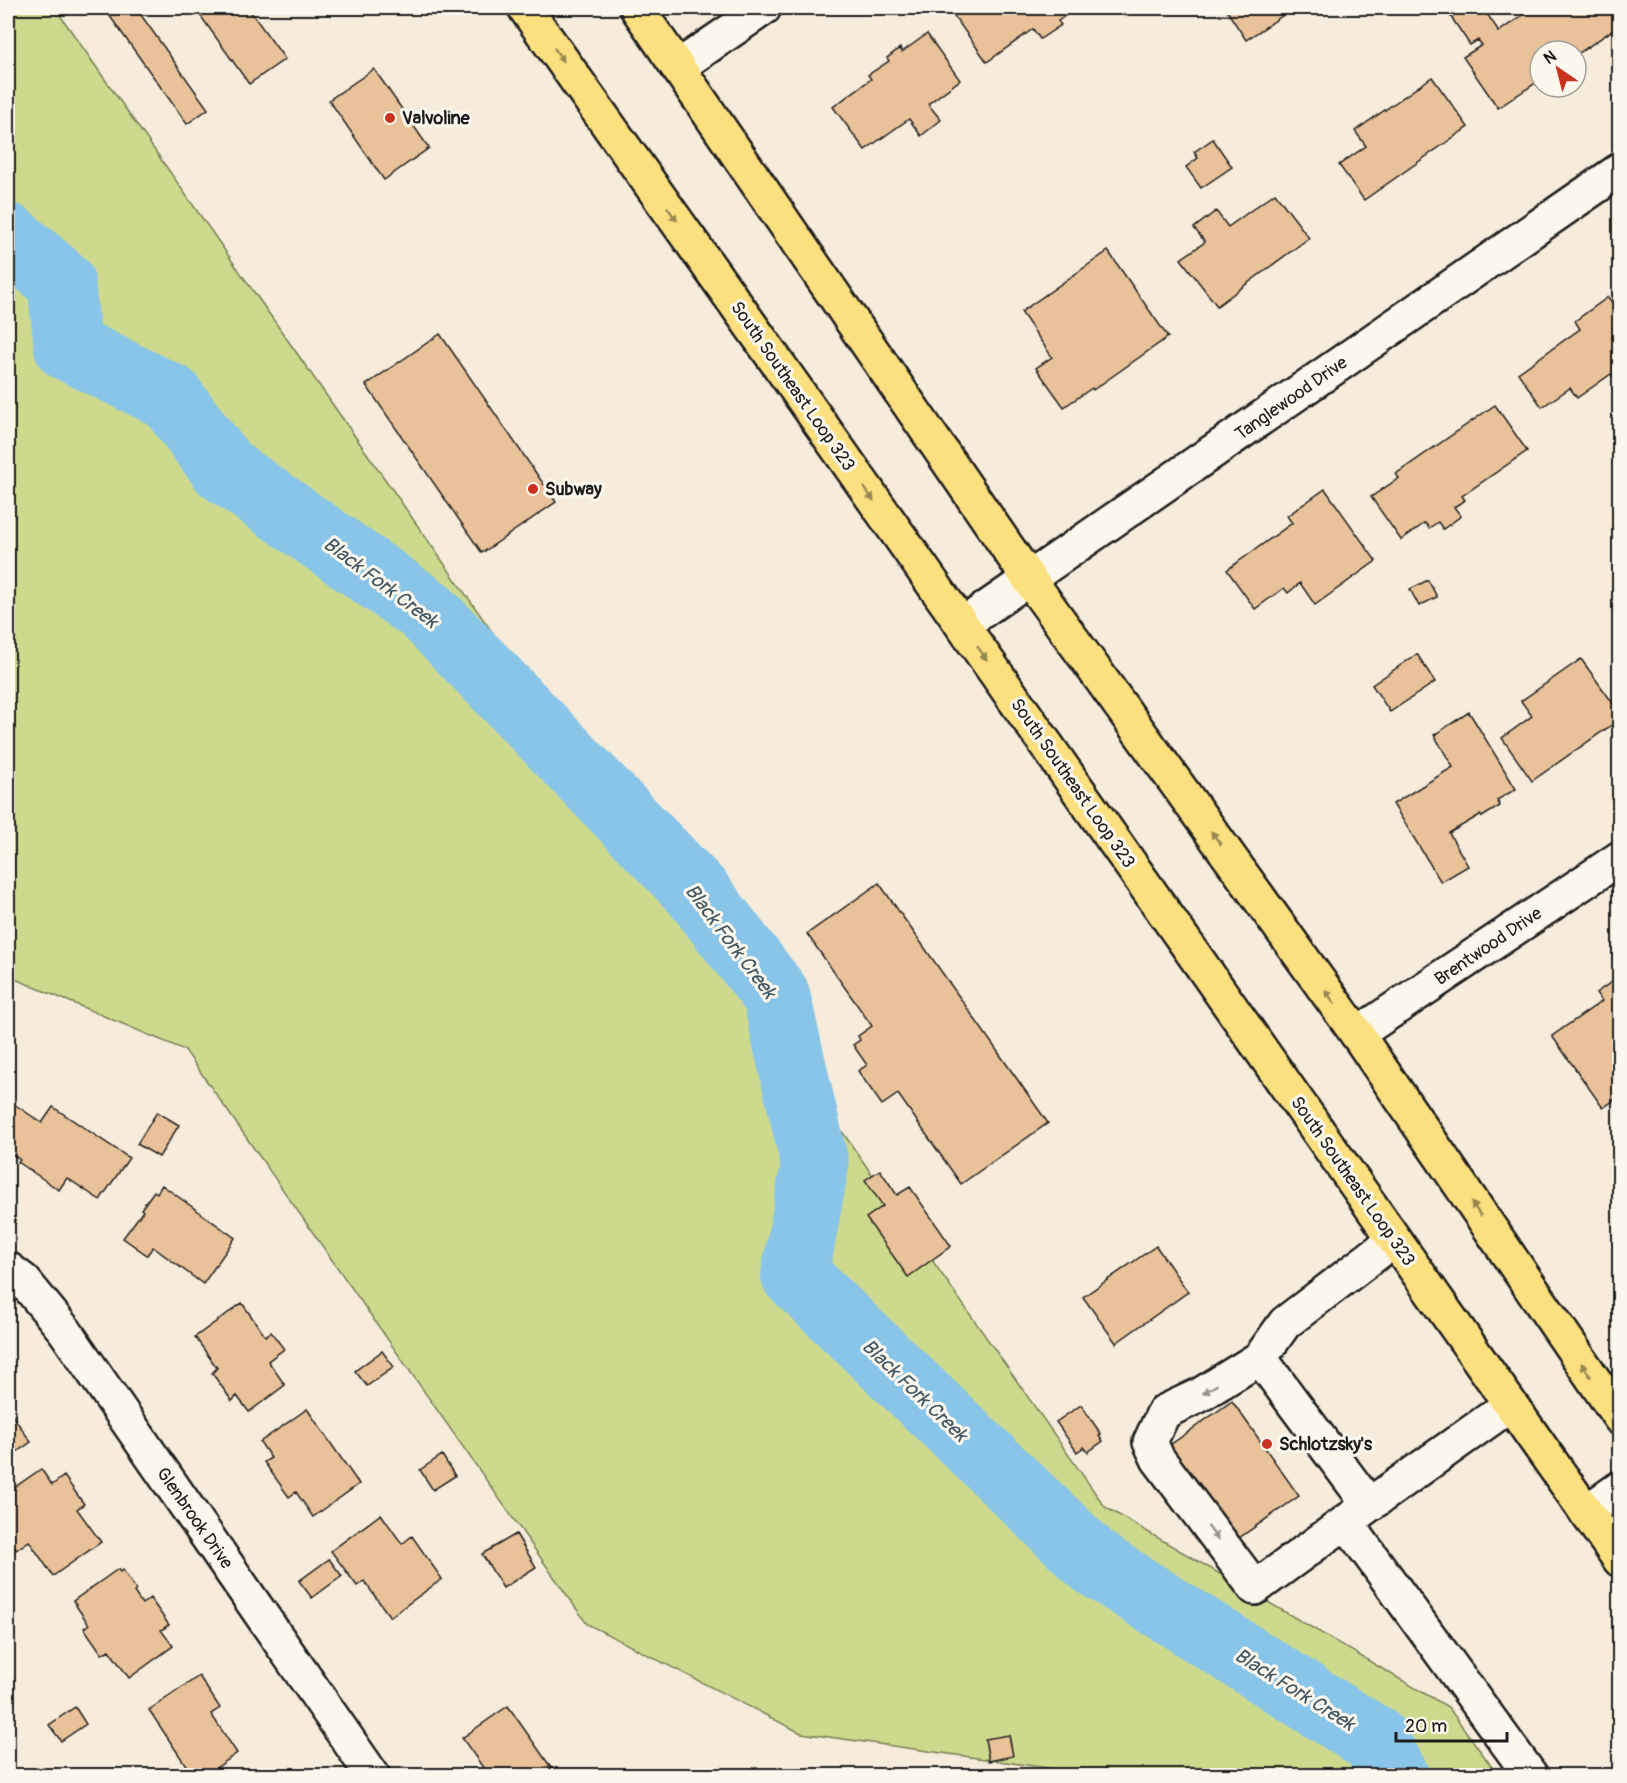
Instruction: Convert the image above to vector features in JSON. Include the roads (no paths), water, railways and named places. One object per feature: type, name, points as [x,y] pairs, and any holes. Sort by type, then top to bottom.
[{"type":"highway","name":"South Southeast Loop 323","points":[[525,8],[1620,1560]]},
{"type":"highway","points":[[637,8],[1029,579],[1357,1034],[1620,1418]]},
{"type":"street","points":[[678,67],[764,8]]},
{"type":"street","name":"Tanglewood Drive","points":[[962,626],[1620,170]]},
{"type":"street","name":"Brentwood Drive","points":[[1357,1034],[1620,858]]},
{"type":"street","points":[[1394,1240],[1285,1323],[1260,1358],[1200,1395],[1164,1412],[1150,1442],[1158,1459],[1255,1588],[1510,1405]]},
{"type":"street","name":"Glenbrook Drive","points":[[8,1269],[24,1281],[65,1331],[373,1776]]},
{"type":"street","points":[[1260,1358],[1358,1513],[1531,1776]]},
{"type":"street","points":[[1586,1512],[1620,1488]]},
{"type":"waterway","name":"Black Fork Creek","points":[[8,237],[61,282],[68,347],[170,397],[224,469],[425,610],[697,892],[776,995],[815,1165],[795,1275],[1095,1563],[1375,1740],[1395,1776]]},
{"type":"place","name":"Valvoline","points":[[390,118]]},
{"type":"place","name":"Subway","points":[[533,489]]},
{"type":"place","name":"Schlotzsky's","points":[[1267,1444]]}]
